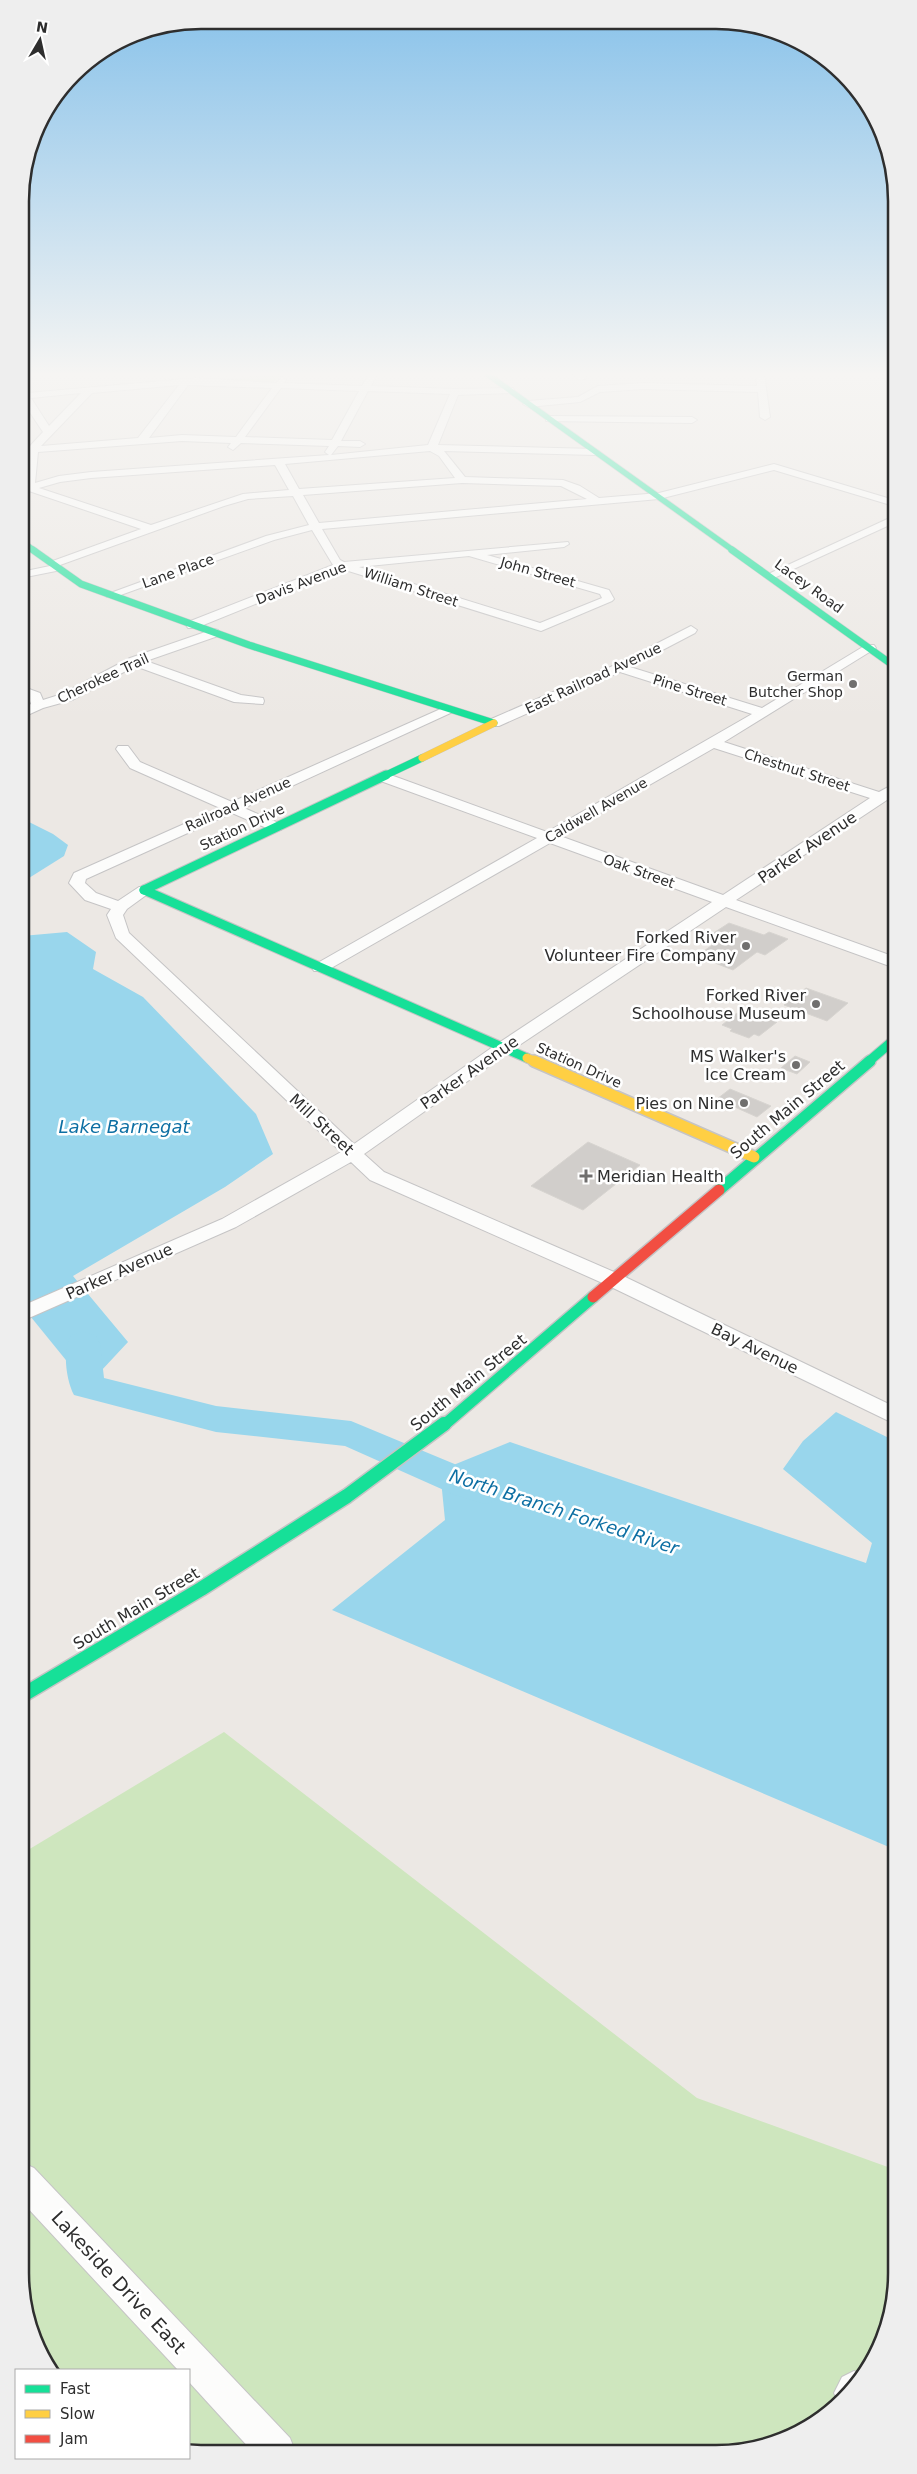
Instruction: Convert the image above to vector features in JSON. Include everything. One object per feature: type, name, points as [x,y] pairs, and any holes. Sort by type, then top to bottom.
[{"type":"main road","name":"Lacey Road","points":[[649,489],[888,662]]},
{"type":"main road","points":[[29,546],[81,584],[214,633],[494,724]]},
{"type":"main road","name":"Station Drive","points":[[144,890],[384,778],[494,724]]},
{"type":"main road","name":"Station Drive","points":[[144,890],[754,1157]]},
{"type":"main road","name":"South Main Street","points":[[29,1691],[201,1589],[348,1496],[449,1421],[754,1157],[888,1045]]},
{"type":"street","points":[[29,574],[56,566],[152,529],[248,496],[332,489]]},
{"type":"street","points":[[578,489],[598,502]]},
{"type":"street","name":"Lane Place","points":[[112,595],[270,538],[316,526],[659,496],[685,489]]},
{"type":"street","name":"Lane Place","points":[[848,489],[888,501]]},
{"type":"street","points":[[29,490],[152,529]]},
{"type":"street","name":"William Street","points":[[297,492],[336,562],[342,566],[541,627]]},
{"type":"street","points":[[770,576],[888,522]]},
{"type":"street","name":"Davis Avenue","points":[[192,625],[342,566],[564,544]]},
{"type":"street","name":"John Street","points":[[470,553],[605,592],[608,599],[541,627]]},
{"type":"street","name":"East Railroad Avenue","points":[[494,724],[619,668],[691,630]]},
{"type":"street","name":"Cherokee Trail","points":[[29,710],[38,705],[67,697],[134,661],[214,633]]},
{"type":"street","name":"Caldwell Avenue","points":[[320,968],[713,743],[870,648]]},
{"type":"street","points":[[134,661],[239,699],[258,701]]},
{"type":"street","name":"Pine Street","points":[[619,668],[762,712]]},
{"type":"street","points":[[29,694],[34,696],[38,705]]},
{"type":"street","name":"Railroad Avenue","points":[[121,906],[103,904],[84,893],[77,883],[79,876],[450,710]]},
{"type":"street","name":"Chestnut Street","points":[[713,743],[888,792]]},
{"type":"street","points":[[123,749],[134,765],[276,827]]},
{"type":"street","name":"Oak Street","points":[[384,778],[724,903],[888,961]]},
{"type":"street","name":"Parker Avenue","points":[[29,1311],[229,1223],[353,1153],[503,1048],[724,903],[888,792]]},
{"type":"street","points":[[121,906],[144,890]]},
{"type":"street","name":"Mill Street","points":[[121,906],[115,915],[122,935],[377,1176],[614,1280]]},
{"type":"street","name":"Bay Avenue","points":[[614,1280],[888,1413]]},
{"type":"street","name":"Lakeside Drive East","points":[[29,2184],[272,2445]]},
{"type":"green space","points":[[224,1732],[697,2098],[888,2167],[888,2285],[879,2329],[865,2359],[846,2387],[830,2403],[812,2416],[792,2428],[772,2436],[728,2445],[190,2445],[190,2369],[58,2369],[38,2329],[29,2285],[29,1849]]},
{"type":"water","points":[[29,822],[53,834],[68,845],[64,856],[29,878]]},
{"type":"water","name":"Lake Barnegat","points":[[67,932],[96,952],[93,969],[143,997],[256,1114],[273,1154],[225,1187],[73,1276],[128,1342],[87,1386],[29,1315],[29,935]]},
{"type":"water","points":[[836,1412],[888,1438],[888,1847],[332,1610],[445,1520],[441,1480],[446,1468],[510,1442],[866,1563],[872,1543],[783,1469],[803,1441]]},
{"type":"building","name":"Forked River Volunteer Fire Company","points":[[729,923],[764,935],[769,932],[788,939],[765,955],[757,952],[733,970],[697,956],[722,938],[712,934]]},
{"type":"building","name":"Forked River Schoolhouse Museum","points":[[806,988],[848,1003],[827,1021],[784,1005]]},
{"type":"building","points":[[749,1012],[777,1022],[759,1036],[754,1034],[749,1038],[730,1031],[732,1029],[722,1025],[737,1013],[745,1016]]},
{"type":"building","name":"MS Walker's Ice Cream","points":[[795,1056],[810,1062],[797,1074],[781,1068]]},
{"type":"building","name":"Pies on Nine","points":[[730,1089],[771,1106],[757,1117],[717,1099]]},
{"type":"building","name":"Meridian Health","points":[[588,1142],[640,1165],[583,1210],[531,1186]]},
{"type":"waterway","name":"North Branch Forked River","points":[[83,1343],[87,1386],[216,1419],[351,1434],[468,1485],[485,1490]]},
{"type":"traffic: fast","points":[[648,489],[888,662]]},
{"type":"traffic: fast","points":[[29,547],[81,584],[249,645],[494,723]]},
{"type":"traffic: fast","points":[[144,890],[422,758]]},
{"type":"traffic: fast","points":[[144,890],[527,1058]]},
{"type":"traffic: fast","points":[[719,1190],[888,1045]]},
{"type":"traffic: fast","points":[[29,1691],[201,1589],[347,1496],[449,1421],[593,1297]]},
{"type":"traffic: slow","points":[[422,758],[494,723]]},
{"type":"traffic: slow","points":[[527,1058],[754,1157]]},
{"type":"traffic: jam","points":[[593,1297],[719,1190]]},
{"type":"place","name":"German Butcher Shop","points":[[853,684]]},
{"type":"place","name":"Forked River Volunteer Fire Company","points":[[746,946]]},
{"type":"place","name":"Forked River Schoolhouse Museum","points":[[816,1004]]},
{"type":"place","name":"MS Walker's Ice Cream","points":[[796,1065]]},
{"type":"place","name":"Pies on Nine","points":[[744,1103]]},
{"type":"place","name":"Meridian Health","points":[[586,1176]]}]
